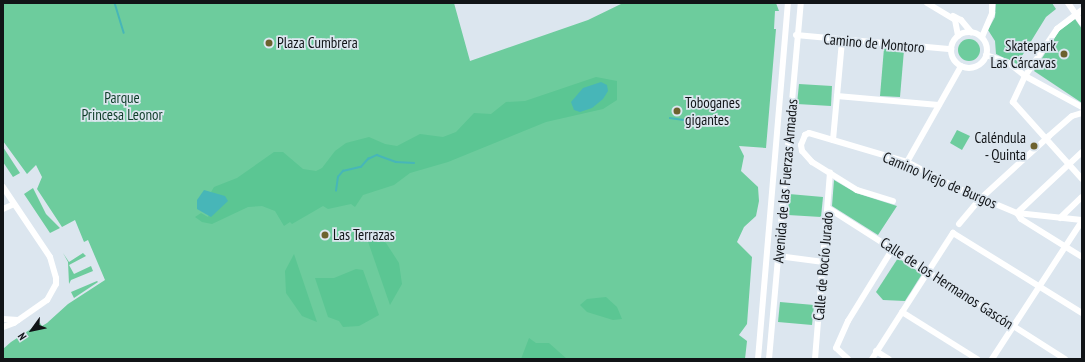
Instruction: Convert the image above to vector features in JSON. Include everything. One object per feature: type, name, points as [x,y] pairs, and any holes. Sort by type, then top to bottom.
[{"type":"street","name":"Avenida de las Fuerzas Armadas","points":[[758,359],[788,3]]},
{"type":"street","name":"Avenida de las Fuerzas Armadas","points":[[769,359],[796,35],[801,3]]},
{"type":"street","points":[[927,3],[950,16],[961,20],[971,32],[982,37],[986,44],[986,55],[976,66],[961,66],[953,59],[951,49],[958,36],[957,23],[950,16]]},
{"type":"street","points":[[982,37],[992,13],[992,3]]},
{"type":"street","points":[[1068,3],[1082,23]]},
{"type":"street","points":[[1082,10],[1057,28],[1025,76],[1013,102],[1082,179]]},
{"type":"street","points":[[958,36],[971,32]]},
{"type":"street","name":"Camino de Montoro","points":[[796,35],[842,41],[951,49]]},
{"type":"street","points":[[834,140],[842,41]]},
{"type":"street","points":[[986,55],[1009,64],[1025,76],[1082,107]]},
{"type":"street","points":[[907,162],[961,66]]},
{"type":"street","points":[[837,96],[939,105]]},
{"type":"street","points":[[959,224],[981,198],[1045,139],[1072,116],[1082,113]]},
{"type":"street","name":"Camino Viejo de Burgos","points":[[830,174],[805,156],[801,145],[802,139],[809,133],[907,162],[981,198],[1017,213],[1082,220]]},
{"type":"street","points":[[1082,152],[1017,213],[1021,218],[1082,257]]},
{"type":"street","points":[[830,174],[857,190],[893,201]]},
{"type":"street","name":"Calle de Rocío Jurado","points":[[815,359],[830,174]]},
{"type":"street","points":[[3,187],[50,257],[56,278],[56,284],[47,300],[19,319],[3,327]]},
{"type":"street","points":[[1060,218],[1082,198]]},
{"type":"street","points":[[3,209],[14,204]]},
{"type":"street","name":"Calle de los Hermanos Gascón","points":[[828,208],[894,248],[1065,359]]},
{"type":"street","points":[[992,359],[1082,220]]},
{"type":"street","points":[[872,359],[953,233],[1082,313]]},
{"type":"street","points":[[848,359],[836,348],[848,321],[894,248]]},
{"type":"street","points":[[778,256],[824,262]]},
{"type":"street","points":[[902,312],[977,359]]},
{"type":"street","points":[[3,319],[19,319]]},
{"type":"street","points":[[876,351],[889,359]]},
{"type":"green space","name":"Parque Princesa Leonor","points":[[3,3],[454,3],[470,61],[588,20],[623,3],[776,3],[779,11],[775,11],[774,29],[776,29],[766,148],[739,146],[744,156],[741,171],[758,187],[759,201],[756,216],[744,227],[737,242],[752,257],[747,324],[739,335],[747,341],[745,359],[3,359],[3,349],[11,342],[40,323],[42,326],[47,323],[68,304],[105,280],[88,240],[84,242],[75,220],[62,227],[37,189],[42,177],[36,165],[27,174],[3,141]]},
{"type":"green space","points":[[996,3],[1052,3],[1056,9],[1046,17],[1017,64],[996,54],[995,41],[988,30],[995,17]]},
{"type":"green space","points":[[1075,19],[1082,29],[1082,103],[1034,71],[1059,31]]},
{"type":"green space","points":[[969,39],[977,42],[980,50],[977,58],[969,61],[961,58],[958,50],[961,42]]},
{"type":"green space","points":[[884,48],[904,50],[900,97],[880,96]]},
{"type":"green space","points":[[596,77],[617,81],[617,100],[603,109],[546,122],[448,162],[410,173],[394,185],[363,195],[355,207],[351,204],[328,209],[323,206],[292,224],[290,222],[284,226],[275,211],[262,206],[248,207],[212,224],[202,222],[195,217],[201,213],[208,217],[217,196],[211,192],[214,187],[237,178],[274,152],[283,152],[303,169],[316,171],[322,168],[335,151],[346,143],[369,137],[385,144],[397,146],[420,134],[443,137],[456,132],[474,113],[491,114],[506,102],[525,101]]},
{"type":"green space","points":[[799,84],[832,86],[831,106],[797,104]]},
{"type":"green space","points":[[957,130],[970,136],[962,150],[950,143]]},
{"type":"green space","points":[[3,147],[20,173],[13,177],[3,162]]},
{"type":"green space","points":[[834,180],[856,193],[897,206],[878,235],[832,206]]},
{"type":"green space","points":[[33,188],[46,214],[60,228],[50,233],[24,194]]},
{"type":"green space","points":[[789,194],[823,197],[821,217],[788,215]]},
{"type":"green space","points":[[364,230],[386,243],[399,263],[402,284],[390,305]]},
{"type":"green space","points":[[63,253],[69,262],[83,253],[86,256],[69,265],[74,274],[91,266],[93,271],[71,280],[69,284],[68,262]]},
{"type":"green space","points":[[294,254],[317,322],[302,316],[286,293],[285,271]]},
{"type":"green space","points":[[898,258],[922,274],[905,301],[883,300],[876,292]]},
{"type":"green space","points":[[356,269],[363,270],[379,315],[359,326],[343,327],[339,321],[328,317],[315,278],[334,278]]},
{"type":"green space","points":[[97,281],[98,282],[74,298],[71,292]]},
{"type":"green space","points":[[606,297],[617,307],[622,319],[613,320],[587,312],[580,305],[587,299]]},
{"type":"green space","points":[[780,302],[814,305],[812,325],[778,322]]},
{"type":"green space","points":[[529,338],[536,343],[549,343],[567,359],[521,359]]},
{"type":"water","points":[[601,82],[607,85],[608,91],[603,99],[592,108],[580,112],[574,110],[571,102],[583,88]]},
{"type":"water","points":[[204,190],[225,196],[228,201],[211,217],[197,209],[197,200]]},
{"type":"waterway","points":[[115,3],[124,33]]},
{"type":"waterway","points":[[670,118],[700,122]]},
{"type":"waterway","points":[[336,191],[338,177],[343,171],[361,167],[368,159],[377,155],[396,162],[414,163]]},
{"type":"place","name":"Plaza Cumbrera","points":[[269,43]]},
{"type":"place","name":"Skatepark Las Cárcavas","points":[[1064,54]]},
{"type":"place","name":"Toboganes gigantes","points":[[677,111]]},
{"type":"place","name":"Caléndula - Quinta","points":[[1034,146]]},
{"type":"place","name":"Las Terrazas","points":[[325,235]]}]
